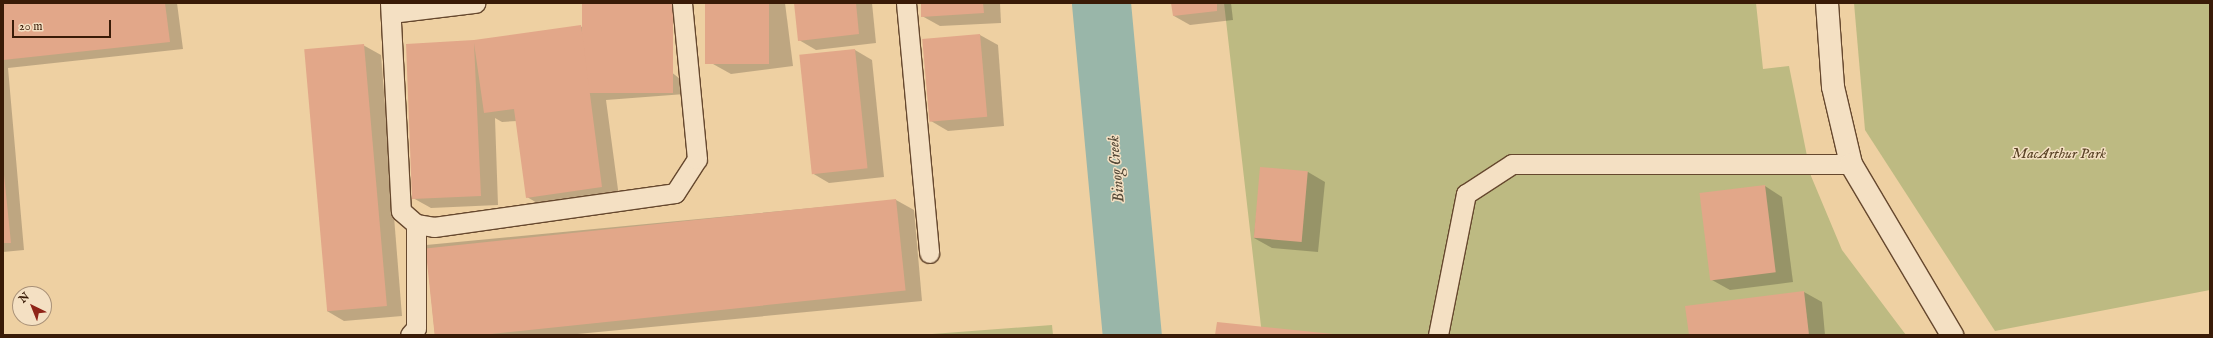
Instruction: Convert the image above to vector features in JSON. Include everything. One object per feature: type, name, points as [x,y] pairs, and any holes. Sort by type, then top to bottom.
[{"type":"main road","points":[[1827,3],[1833,87],[1851,164],[1952,335]]},
{"type":"lane","points":[[475,3],[390,8],[401,212],[416,224],[434,227],[675,193],[697,159],[682,3]]},
{"type":"lane","points":[[906,3],[929,252]]},
{"type":"lane","points":[[1438,335],[1466,194],[1512,164],[1851,164]]},
{"type":"lane","points":[[410,335],[416,328],[416,224]]},
{"type":"green space","points":[[1224,3],[1756,3],[1763,69],[1789,66],[1811,176],[1842,250],[1906,335],[1262,335]]},
{"type":"green space","name":"MacArthur Park","points":[[1854,3],[2210,3],[2210,290],[1995,331],[1865,130]]},
{"type":"green space","points":[[1052,325],[1053,335],[919,335]]},
{"type":"building","points":[[3,3],[165,3],[170,42],[3,60]]},
{"type":"building","points":[[582,3],[673,3],[673,93],[582,93]]},
{"type":"building","points":[[705,3],[769,3],[769,64],[705,64]]},
{"type":"building","points":[[794,3],[856,3],[859,34],[798,41]]},
{"type":"building","points":[[921,3],[983,3],[984,13],[921,17]]},
{"type":"building","points":[[1171,3],[1217,3],[1217,11],[1173,16]]},
{"type":"building","points":[[581,25],[602,187],[526,198],[514,109],[484,113],[474,43],[481,196],[412,199],[406,44],[474,40]]},
{"type":"building","points":[[980,34],[987,117],[929,122],[922,39]]},
{"type":"building","points":[[364,44],[387,306],[327,311],[304,49]]},
{"type":"building","points":[[855,49],[868,168],[812,174],[799,55]]},
{"type":"building","points":[[3,165],[11,243],[3,243]]},
{"type":"building","points":[[1260,167],[1308,171],[1302,242],[1254,238]]},
{"type":"building","points":[[1765,185],[1776,272],[1710,280],[1699,193]]},
{"type":"building","points":[[896,199],[906,290],[482,335],[435,335],[426,248]]},
{"type":"building","points":[[1804,291],[1809,335],[1689,335],[1685,306]]},
{"type":"building","points":[[1217,322],[1333,334],[1333,335],[1215,335]]},
{"type":"waterway","name":"Binog Creek","points":[[1101,3],[1132,335]]}]
